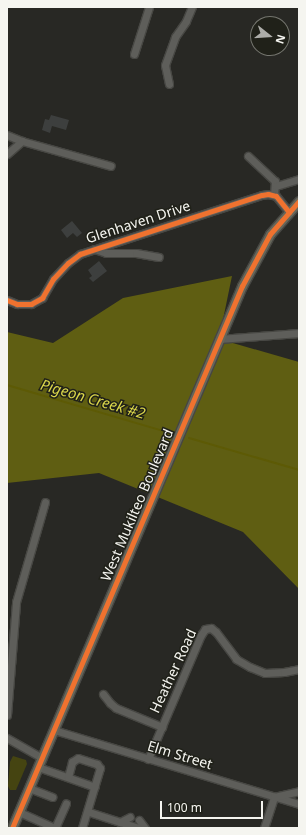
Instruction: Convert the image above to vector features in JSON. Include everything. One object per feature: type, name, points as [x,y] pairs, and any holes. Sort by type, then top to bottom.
[{"type":"main road","name":"West Mukilteo Boulevard","points":[[12,828],[242,286],[270,234],[299,201]]},
{"type":"street","points":[[134,54],[149,7]]},
{"type":"street","points":[[169,84],[165,64],[175,37],[186,21],[192,7]]},
{"type":"street","points":[[7,135],[22,141],[112,166]]},
{"type":"street","points":[[7,154],[22,141]]},
{"type":"street","points":[[248,156],[272,176],[276,186],[274,195],[289,212]]},
{"type":"street","points":[[276,186],[299,179]]},
{"type":"street","name":"Glenhaven Drive","points":[[7,300],[16,304],[31,304],[42,298],[53,279],[68,263],[80,254],[262,194],[274,195]]},
{"type":"street","points":[[94,249],[106,253],[136,253],[159,257]]},
{"type":"street","points":[[219,339],[299,333]]},
{"type":"street","points":[[7,715],[10,626],[18,620],[16,602],[24,569],[45,502]]},
{"type":"street","name":"Heather Road","points":[[148,759],[205,629],[211,628],[216,632],[236,659],[250,667],[265,673],[284,672],[299,669]]},
{"type":"street","points":[[103,694],[116,708],[162,727]]},
{"type":"street","name":"Elm Street","points":[[54,730],[148,759],[192,776],[299,804]]},
{"type":"street","points":[[7,738],[42,758]]},
{"type":"street","points":[[68,777],[74,760],[78,758],[97,764],[100,768],[89,812],[82,828]]},
{"type":"street","points":[[38,767],[95,787]]},
{"type":"street","points":[[29,788],[52,797]]},
{"type":"street","points":[[264,828],[274,797],[299,791]]},
{"type":"street","points":[[19,812],[55,828],[66,803]]},
{"type":"street","points":[[89,812],[138,828]]},
{"type":"street","points":[[120,822],[130,817]]},
{"type":"street","points":[[139,820],[145,828]]},
{"type":"shaded area","points":[[232,276],[219,339],[299,362],[299,589],[243,532],[99,473],[7,483],[7,332],[53,343],[123,298]]},
{"type":"shaded area","points":[[13,756],[26,760],[27,764],[16,790],[10,790],[8,786],[10,762]]},
{"type":"building","points":[[51,115],[69,120],[66,130],[52,126],[50,133],[42,130],[45,119],[49,120]]},
{"type":"building","points":[[72,221],[82,233],[77,237],[73,233],[67,238],[61,230]]},
{"type":"building","points":[[99,261],[107,271],[93,282],[89,278],[92,276],[88,270]]},
{"type":"waterway","name":"Pigeon Creek #2","points":[[7,385],[174,434]]},
{"type":"waterway","name":"Pigeon Creek #2","points":[[189,438],[299,470]]},
{"type":"cycle path","points":[[7,300],[17,304],[31,304],[42,298],[53,279],[68,263],[80,254],[262,195],[268,194],[276,196],[289,212]]},
{"type":"cycle path","points":[[12,828],[242,286],[270,234],[299,201]]}]
